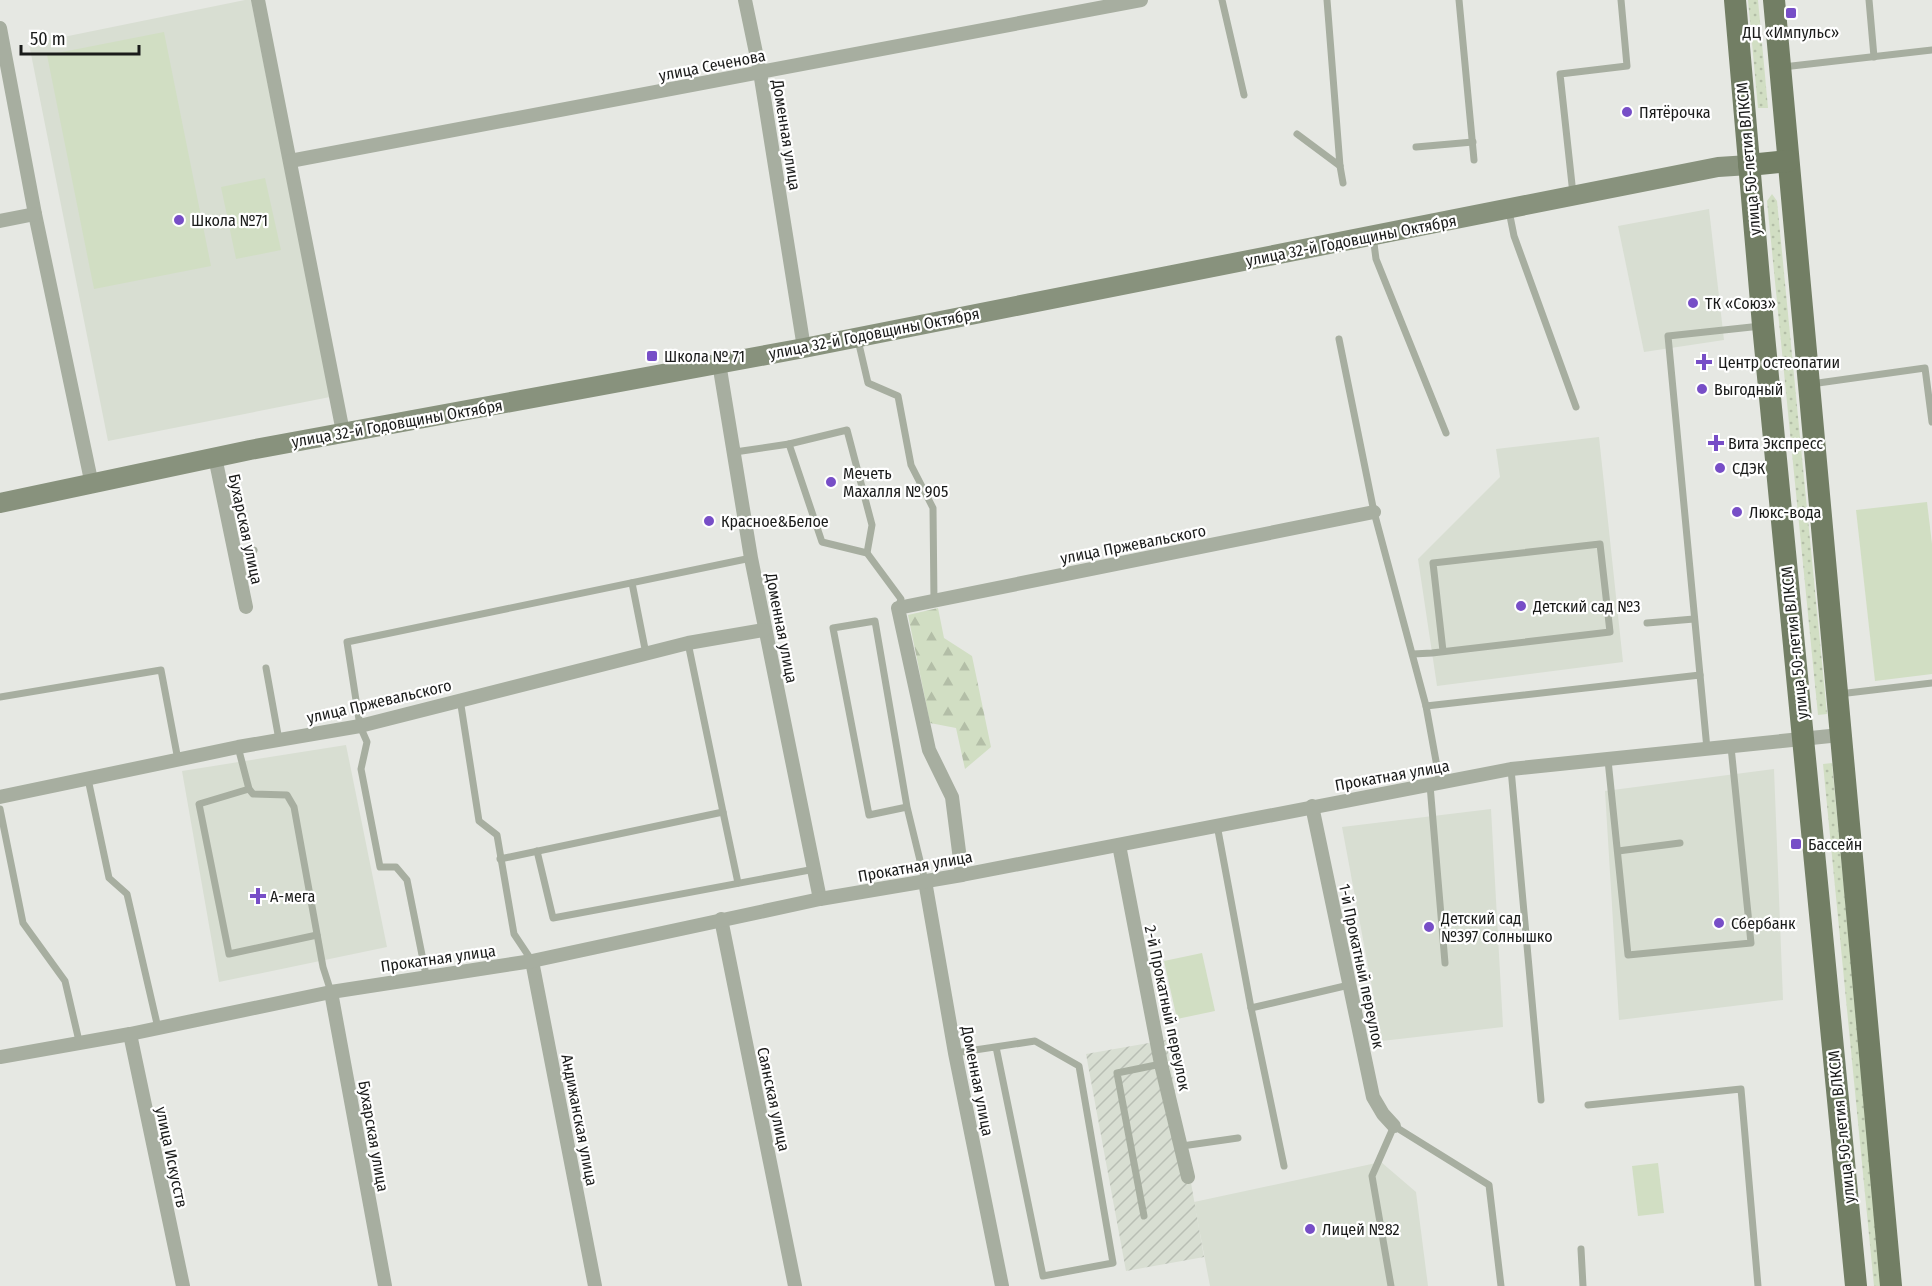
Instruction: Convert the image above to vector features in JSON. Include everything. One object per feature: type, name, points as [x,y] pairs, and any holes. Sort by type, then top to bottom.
[{"type":"main road","name":"улица 50-летия ВЛКСМ","points":[[1735,0],[1763,325],[1856,1286]]},
{"type":"main road","points":[[1774,0],[1892,1286]]},
{"type":"main road","points":[[1749,165],[1788,161]]},
{"type":"main road","name":"улица 32-й Годовщины Октября","points":[[0,503],[343,432],[804,348],[1718,167],[1749,165]]},
{"type":"street","points":[[258,0],[343,432]]},
{"type":"street","name":"Доменная улица","points":[[745,0],[760,72],[804,348]]},
{"type":"street","name":"улица Сеченова","points":[[290,161],[1141,0]]},
{"type":"street","points":[[0,28],[35,214],[92,485]]},
{"type":"street","points":[[0,221],[35,214]]},
{"type":"street","name":"Доменная улица","points":[[719,363],[764,630],[820,899]]},
{"type":"street","name":"Бухарская улица","points":[[215,457],[246,607]]},
{"type":"street","name":"улица Пржевальского","points":[[898,608],[1374,512]]},
{"type":"street","points":[[898,608],[929,750],[952,797],[962,875]]},
{"type":"street","name":"улица Пржевальского","points":[[0,797],[238,747],[360,726],[688,643],[764,630]]},
{"type":"street","name":"Прокатная улица","points":[[0,1057],[79,1041],[130,1034],[331,992],[426,975],[532,961],[820,899],[962,875],[1511,769],[1840,735]]},
{"type":"street","name":"1-й Прокатный переулок","points":[[1312,806],[1373,1097],[1383,1114],[1394,1126]]},
{"type":"street","name":"2-й Прокатный переулок","points":[[1119,844],[1161,1064],[1188,1177]]},
{"type":"street","name":"Доменная улица","points":[[925,881],[955,1053],[1002,1286]]},
{"type":"street","name":"Саянская улица","points":[[721,920],[795,1286]]},
{"type":"street","name":"Андижанская улица","points":[[532,961],[595,1286]]},
{"type":"street","name":"Бухарская улица","points":[[331,992],[385,1286]]},
{"type":"street","name":"улица Искусств","points":[[130,1034],[183,1286]]},
{"type":"lane","points":[[1222,0],[1244,95]]},
{"type":"lane","points":[[1327,0],[1343,183]]},
{"type":"lane","points":[[1459,0],[1474,160]]},
{"type":"lane","points":[[1574,196],[1560,74],[1627,66],[1621,0]]},
{"type":"lane","points":[[1869,0],[1875,57]]},
{"type":"lane","points":[[1781,68],[1932,50]]},
{"type":"lane","points":[[1297,134],[1340,166]]},
{"type":"lane","points":[[1416,147],[1473,142]]},
{"type":"lane","points":[[1508,208],[1514,236],[1576,407]]},
{"type":"lane","points":[[1373,236],[1376,259],[1446,433]]},
{"type":"lane","points":[[1707,749],[1668,336],[1763,325]]},
{"type":"lane","points":[[857,337],[868,383],[898,396],[911,465],[933,507],[934,601]]},
{"type":"lane","points":[[1339,339],[1374,512],[1426,705],[1435,784],[1445,963]]},
{"type":"lane","points":[[1808,384],[1925,369],[1932,422]]},
{"type":"lane","points":[[735,452],[789,444],[847,430],[872,525],[867,553]]},
{"type":"lane","points":[[789,444],[822,542],[867,553],[901,599],[898,608]]},
{"type":"lane","points":[[1413,654],[1443,651],[1610,632],[1600,544],[1433,563],[1443,651]]},
{"type":"lane","points":[[235,555],[254,550]]},
{"type":"lane","points":[[426,975],[407,880],[396,867],[380,867],[361,769],[367,742],[360,726],[347,642],[751,558]]},
{"type":"lane","points":[[632,583],[646,654]]},
{"type":"lane","points":[[1647,623],[1694,619]]},
{"type":"lane","points":[[907,807],[869,815],[833,628],[875,621],[907,807],[925,881]]},
{"type":"lane","points":[[688,643],[738,883]]},
{"type":"lane","points":[[266,668],[279,740]]},
{"type":"lane","points":[[0,697],[161,670],[178,760]]},
{"type":"lane","points":[[1426,705],[1700,675]]},
{"type":"lane","points":[[1836,694],[1932,683]]},
{"type":"lane","points":[[460,699],[479,821],[497,835],[514,934],[532,961]]},
{"type":"lane","points":[[238,747],[249,789],[253,794],[286,795],[294,807],[317,935],[331,992]]},
{"type":"lane","points":[[1608,760],[1628,955],[1751,943],[1731,747]]},
{"type":"lane","points":[[1511,769],[1541,1100]]},
{"type":"lane","points":[[88,779],[109,878],[127,894],[158,1028]]},
{"type":"lane","points":[[249,789],[200,804],[229,954],[317,935]]},
{"type":"lane","points":[[0,809],[23,923],[65,981],[79,1041]]},
{"type":"lane","points":[[500,859],[723,812]]},
{"type":"lane","points":[[1217,825],[1251,1008],[1284,1166]]},
{"type":"lane","points":[[1618,851],[1680,843]]},
{"type":"lane","points":[[537,851],[553,918],[815,869]]},
{"type":"lane","points":[[1251,1008],[1349,985]]},
{"type":"lane","points":[[955,1053],[1035,1041],[1079,1066],[1113,1263],[1043,1276],[996,1047]]},
{"type":"lane","points":[[1144,1216],[1117,1073],[1161,1064]]},
{"type":"lane","points":[[1588,1105],[1741,1089],[1758,1286]]},
{"type":"lane","points":[[1391,1286],[1372,1176],[1394,1126],[1489,1185],[1501,1286]]},
{"type":"lane","points":[[1182,1146],[1238,1138]]},
{"type":"lane","points":[[1581,1249],[1583,1286]]},
{"type":"shaded area","name":"Школа №71","points":[[251,0],[330,397],[108,441],[29,44]]},
{"type":"shaded area","points":[[1709,209],[1724,340],[1644,352],[1618,226]]},
{"type":"shaded area","name":"Детский сад №3","points":[[1599,437],[1623,662],[1437,686],[1418,559],[1500,477],[1496,449]]},
{"type":"shaded area","points":[[346,745],[387,947],[219,982],[182,771]]},
{"type":"shaded area","points":[[1774,769],[1783,1000],[1619,1020],[1605,791]]},
{"type":"shaded area","name":"Детский сад №397 Солнышко","points":[[1491,809],[1503,1027],[1382,1041],[1342,827]]},
{"type":"shaded area","points":[[1166,1040],[1204,1257],[1126,1271],[1086,1054]]},
{"type":"shaded area","name":"Лицей №82","points":[[1381,1162],[1416,1192],[1428,1286],[1210,1286],[1194,1202]]},
{"type":"green space","points":[[1748,0],[1758,0],[1768,108],[1758,108]]},
{"type":"green space","points":[[164,32],[211,266],[94,289],[47,55]]},
{"type":"green space","points":[[265,178],[281,250],[236,259],[221,187]]},
{"type":"green space","points":[[1772,194],[1777,201],[1827,714],[1818,715],[1767,201]]},
{"type":"green space","points":[[1927,502],[1932,544],[1932,674],[1875,681],[1856,510]]},
{"type":"green space","points":[[938,608],[944,638],[972,656],[991,747],[965,769],[956,728],[930,723],[908,615]]},
{"type":"green space","points":[[1832,763],[1882,1286],[1874,1286],[1823,764]]},
{"type":"green space","points":[[1202,953],[1215,1011],[1177,1019],[1164,961]]},
{"type":"green space","points":[[1658,1163],[1664,1213],[1638,1216],[1632,1166]]},
{"type":"place","name":"ДЦ «Импульс»","points":[[1791,13]]},
{"type":"place","name":"Пятёрочка","points":[[1627,112]]},
{"type":"place","name":"Школа №71","points":[[179,220]]},
{"type":"place","name":"ТК «Союз»","points":[[1693,303]]},
{"type":"place","name":"Школа № 71","points":[[652,356]]},
{"type":"place","name":"Центр остеопатии","points":[[1704,362]]},
{"type":"place","name":"Выгодный","points":[[1702,389]]},
{"type":"place","name":"Вита Экспресс","points":[[1716,443]]},
{"type":"place","name":"СДЭК","points":[[1720,468]]},
{"type":"place","name":"Мечеть Махалля № 905","points":[[831,482]]},
{"type":"place","name":"Люкс-вода","points":[[1737,512]]},
{"type":"place","name":"Красное&Белое","points":[[709,521]]},
{"type":"place","name":"Детский сад №3","points":[[1521,606]]},
{"type":"place","name":"Бассейн","points":[[1796,844]]},
{"type":"place","name":"А-мега","points":[[258,896]]},
{"type":"place","name":"Сбербанк","points":[[1719,923]]},
{"type":"place","name":"Детский сад №397 Солнышко","points":[[1429,927]]},
{"type":"place","name":"Лицей №82","points":[[1310,1229]]}]
